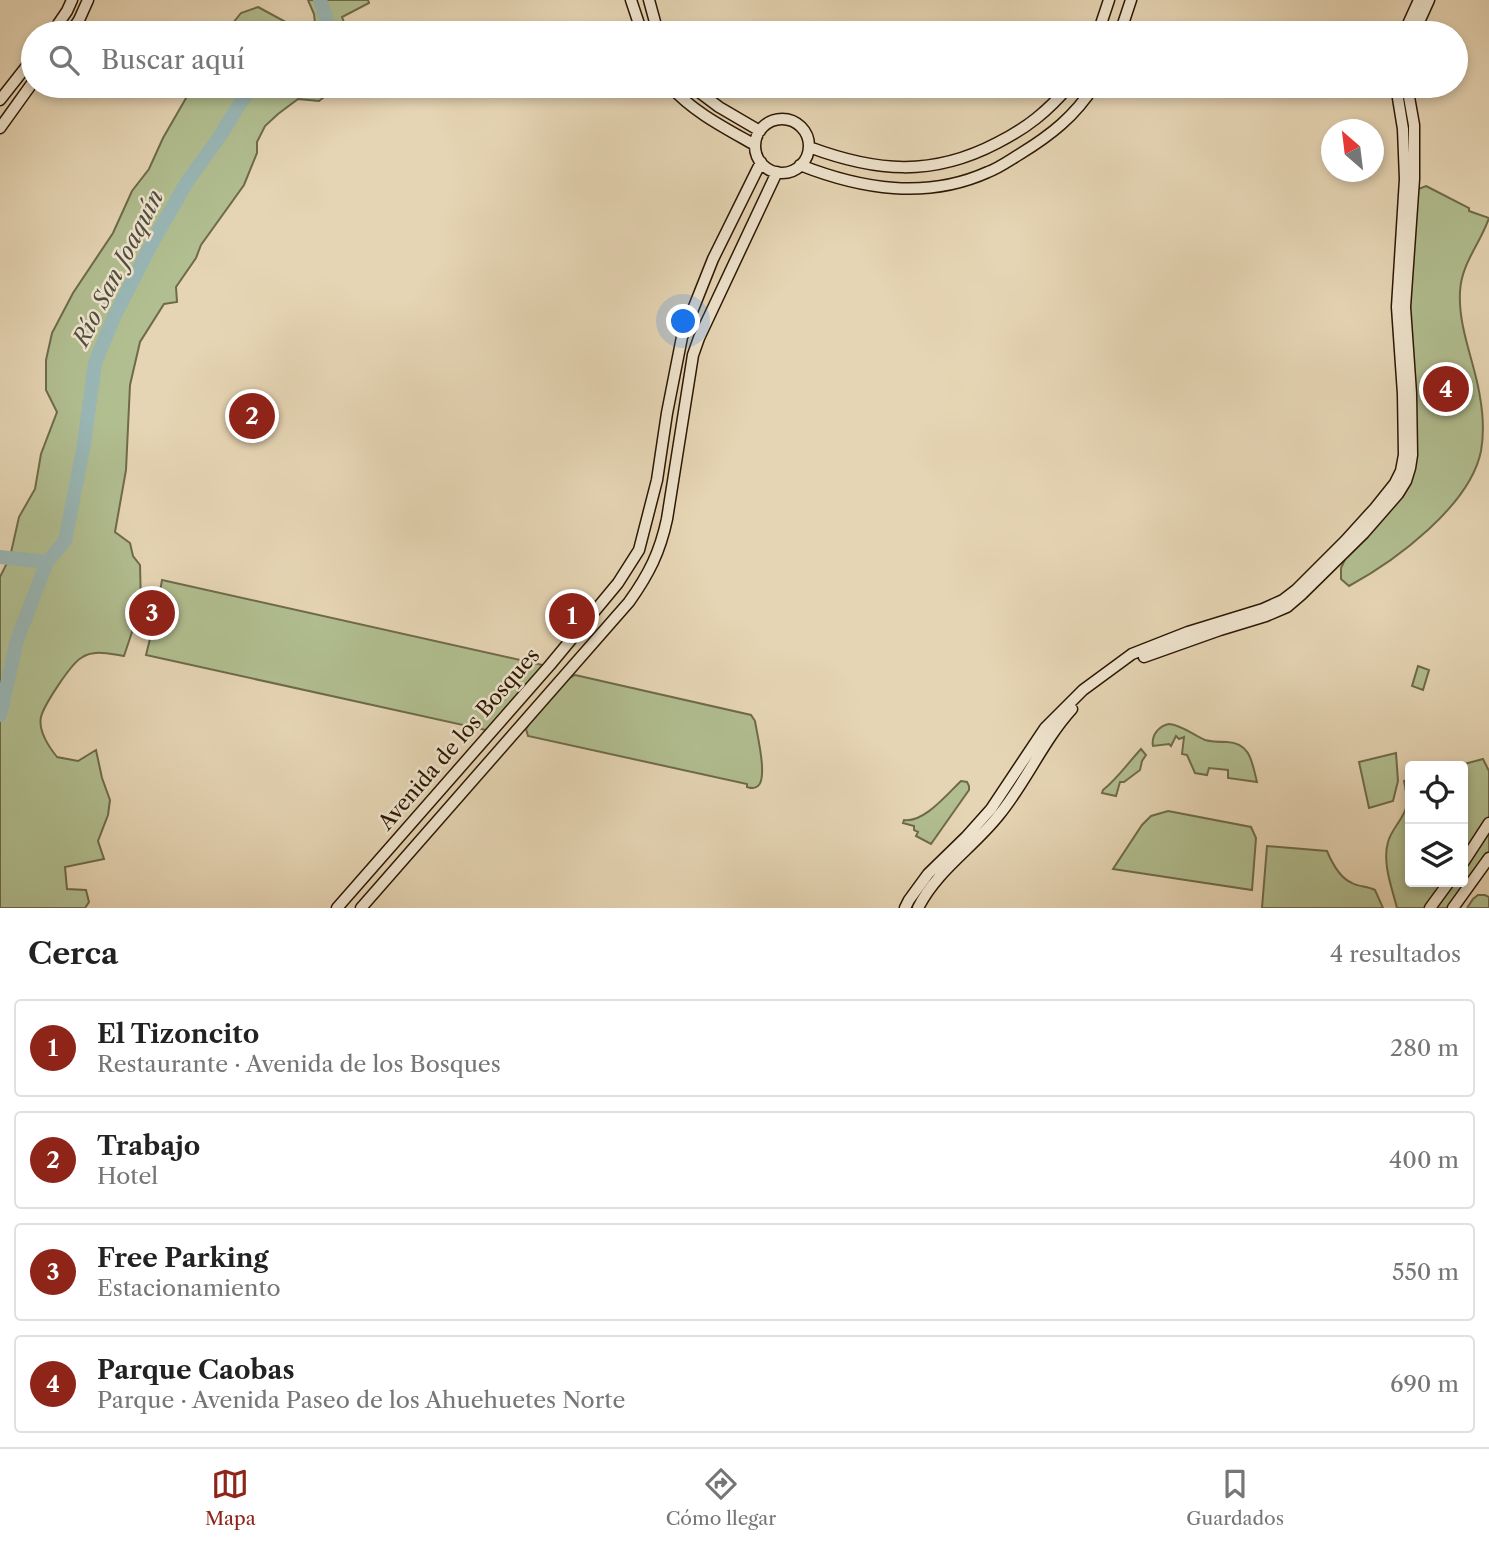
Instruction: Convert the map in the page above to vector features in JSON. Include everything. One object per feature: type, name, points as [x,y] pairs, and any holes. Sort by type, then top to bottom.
[{"type":"main road","points":[[60,21],[72,0]]},
{"type":"main road","points":[[78,21],[88,0]]},
{"type":"main road","points":[[631,0],[638,21]]},
{"type":"main road","points":[[649,0],[655,21]]},
{"type":"main road","points":[[1102,21],[1109,0]]},
{"type":"main road","points":[[1124,21],[1131,0]]},
{"type":"main road","points":[[1409,21],[1419,0]]},
{"type":"main road","points":[[1419,21],[1429,0]]},
{"type":"main road","points":[[0,100],[21,73]]},
{"type":"main road","points":[[0,128],[22,98]]},
{"type":"main road","points":[[681,98],[755,145]]},
{"type":"main road","points":[[707,98],[760,131]]},
{"type":"main road","points":[[809,146],[856,162],[891,167],[938,165],[978,153],[1028,125],[1058,98]]},
{"type":"main road","points":[[800,165],[831,177],[889,188],[925,188],[967,179],[988,172],[1036,144],[1059,128],[1085,98]]},
{"type":"main road","points":[[918,908],[934,881],[999,815],[1060,724],[1077,704],[1138,659],[1266,617],[1287,607],[1364,533],[1406,481],[1412,455],[1411,393],[1405,367],[1397,297],[1405,179],[1403,128],[1398,98]]},
{"type":"main road","points":[[905,908],[928,874],[991,809],[1045,728],[1095,680],[1132,654],[1283,600],[1358,527],[1391,489],[1402,466],[1406,297],[1413,190],[1414,125],[1409,98]]},
{"type":"main road","points":[[783,119],[796,123],[806,133],[809,146],[805,160],[791,171],[777,172],[768,169],[761,163],[755,145],[760,131],[770,122],[783,119]]},
{"type":"main road","name":"Avenida de los Bosques","points":[[337,908],[618,583],[639,550],[657,480],[682,337],[713,259],[761,163]]},
{"type":"main road","name":"Avenida de los Bosques","points":[[361,908],[629,602],[651,570],[663,541],[693,355],[777,172]]},
{"type":"main road","points":[[469,757],[483,769]]},
{"type":"main road","points":[[1468,855],[1489,823]]},
{"type":"main road","points":[[1452,908],[1489,858]]},
{"type":"main road","points":[[1430,908],[1445,887]]},
{"type":"green space","points":[[308,0],[368,0],[369,3],[342,17],[344,21],[315,21]]},
{"type":"green space","points":[[258,7],[284,21],[235,21],[241,13]]},
{"type":"green space","points":[[186,98],[323,98],[319,101],[298,99],[265,126],[257,142],[257,153],[244,185],[201,245],[196,258],[176,287],[177,302],[164,304],[140,342],[130,385],[126,470],[115,532],[130,543],[133,556],[140,565],[141,605],[124,656],[97,653],[81,658],[52,695],[40,722],[45,738],[57,757],[78,761],[96,750],[110,800],[108,815],[98,841],[104,859],[65,867],[67,889],[86,890],[89,902],[85,908],[0,908],[0,577],[10,557],[19,517],[35,489],[41,454],[57,412],[46,390],[46,360],[52,333],[73,293],[113,233],[132,191],[149,169]]},
{"type":"green space","points":[[1426,186],[1469,208],[1469,211],[1489,218],[1467,263],[1460,292],[1464,332],[1481,404],[1481,451],[1474,472],[1447,511],[1408,547],[1349,586],[1341,579],[1341,568],[1347,555],[1400,496],[1416,190]]},
{"type":"green space","points":[[162,580],[547,666],[490,731],[146,655]]},
{"type":"green space","points":[[1418,666],[1429,670],[1423,690],[1412,686]]},
{"type":"green space","points":[[575,675],[751,715],[755,721],[761,755],[761,781],[757,787],[750,788],[747,784],[528,736],[526,729],[529,724],[568,679]]},
{"type":"green space","points":[[1169,724],[1205,740],[1241,746],[1252,761],[1257,782],[1228,778],[1228,770],[1209,768],[1207,775],[1195,773],[1187,755],[1182,754],[1184,737],[1179,739],[1176,736],[1171,746],[1153,746],[1156,732]]},
{"type":"green space","points":[[1141,749],[1146,755],[1140,770],[1120,782],[1116,796],[1102,793],[1103,790]]},
{"type":"green space","points":[[1396,753],[1398,781],[1393,801],[1369,808],[1359,762]]},
{"type":"green space","points":[[1483,759],[1489,771],[1489,855],[1468,879],[1468,824],[1468,763]]},
{"type":"green space","points":[[961,781],[967,782],[969,790],[931,844],[916,836],[918,832],[914,830],[914,826],[903,823],[904,820],[912,820],[927,812]]},
{"type":"green space","points":[[1405,810],[1405,887],[1462,887],[1447,908],[1397,908],[1388,875],[1386,850]]},
{"type":"green space","points":[[1168,811],[1251,827],[1256,838],[1252,890],[1113,869],[1142,825],[1151,816]]},
{"type":"green space","points":[[1267,846],[1327,851],[1344,878],[1375,890],[1383,908],[1262,908]]},
{"type":"green space","points":[[1478,895],[1489,897],[1489,908],[1467,908],[1473,899]]},
{"type":"waterway","name":"Río San Joaquín","points":[[320,0],[327,21]]},
{"type":"waterway","name":"Río San Joaquín","points":[[0,715],[17,640],[47,562],[65,541],[84,444],[95,363],[114,317],[152,243],[187,182],[244,98]]},
{"type":"waterway","name":"Río San Joaquín","points":[[0,557],[47,562]]},
{"type":"place","name":"Parque Caobas","points":[[1446,389]]},
{"type":"place","name":"Trabajo","points":[[252,416]]},
{"type":"place","name":"Free Parking","points":[[152,613]]},
{"type":"place","name":"El Tizoncito","points":[[572,616]]}]
